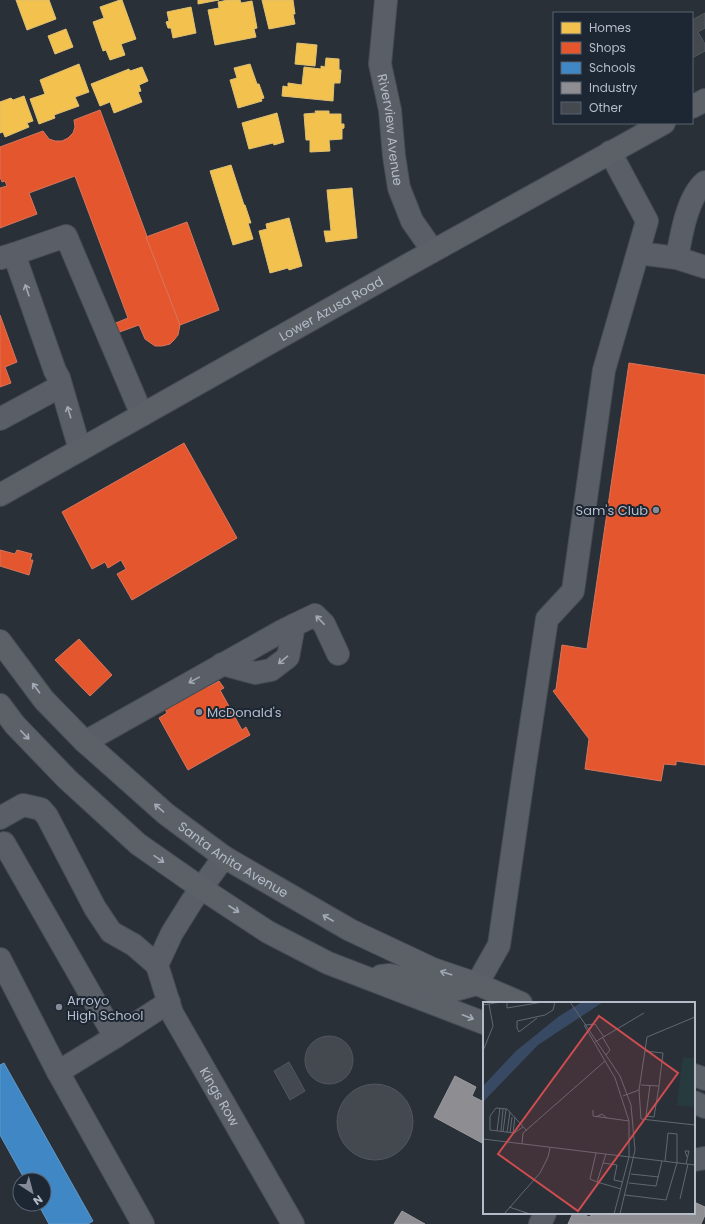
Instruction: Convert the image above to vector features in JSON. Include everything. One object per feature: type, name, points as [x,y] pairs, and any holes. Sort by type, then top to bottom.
[{"type":"main road","points":[[693,106],[705,100]]},
{"type":"main road","name":"Lower Azusa Road","points":[[0,495],[433,251],[662,124]]},
{"type":"main road","name":"Santa Anita Avenue","points":[[0,641],[44,700],[85,742],[166,814],[224,857],[350,930],[433,969],[477,984],[519,1002]]},
{"type":"main road","points":[[0,705],[15,725],[67,779],[133,840],[201,888],[268,932],[328,963],[483,1024]]},
{"type":"main road","points":[[366,978],[390,975],[416,980],[448,992],[477,984]]},
{"type":"main road","points":[[695,1075],[705,1079]]},
{"type":"main road","points":[[695,1102],[705,1107]]},
{"type":"street","name":"Riverview Avenue","points":[[386,0],[380,64],[390,110],[394,156],[399,188],[412,221],[433,251]]},
{"type":"street","points":[[477,984],[499,945],[547,619],[573,591],[604,370],[647,221],[610,152]]},
{"type":"street","points":[[677,258],[686,215],[700,187],[705,182]]},
{"type":"street","points":[[80,450],[61,386],[7,256],[66,236],[142,415]]},
{"type":"street","points":[[638,253],[677,258],[705,267]]},
{"type":"street","points":[[0,419],[61,386]]},
{"type":"street","points":[[85,742],[294,624],[315,615],[324,624],[338,654]]},
{"type":"street","points":[[222,664],[254,673],[271,670],[288,656],[294,624]]},
{"type":"street","points":[[0,818],[23,805],[40,809],[48,816],[95,908],[111,932],[134,945],[157,965],[172,933],[201,888],[224,857]]},
{"type":"street","points":[[1,841],[115,1037]]},
{"type":"street","points":[[0,959],[58,1072],[143,1224]]},
{"type":"street","name":"Kings Row","points":[[157,965],[172,1013],[286,1222]]},
{"type":"street","points":[[58,1072],[169,1002]]},
{"type":"street","points":[[695,1160],[705,1158]]},
{"type":"street","points":[[540,1224],[545,1214]]},
{"type":"building: Homes","points":[[16,0],[49,0],[56,19],[27,30]]},
{"type":"building: Homes","points":[[122,0],[136,39],[121,44],[125,55],[110,60],[106,50],[103,51],[93,22],[104,18],[100,7]]},
{"type":"building: Homes","points":[[198,0],[219,0],[198,4]]},
{"type":"building: Homes","points":[[240,0],[241,3],[252,1],[257,28],[254,29],[256,37],[215,45],[208,10],[219,8],[218,2]]},
{"type":"building: Homes","points":[[262,0],[293,0],[295,24],[269,29]]},
{"type":"building: Homes","points":[[191,7],[196,33],[173,38],[171,28],[168,28],[166,22],[169,21],[167,12]]},
{"type":"building: Homes","points":[[66,29],[73,47],[55,54],[48,36]]},
{"type":"building: Homes","points":[[297,43],[317,45],[315,66],[295,64]]},
{"type":"building: Homes","points":[[326,58],[339,59],[339,70],[341,70],[340,83],[334,83],[333,101],[282,96],[283,86],[288,87],[288,83],[302,85],[304,67],[321,69],[321,66],[325,67]]},
{"type":"building: Homes","points":[[79,64],[89,92],[75,97],[79,106],[54,115],[55,118],[39,124],[30,99],[45,94],[40,80]]},
{"type":"building: Homes","points":[[250,64],[264,98],[261,99],[262,101],[238,108],[230,80],[237,78],[234,68]]},
{"type":"building: Homes","points":[[142,67],[148,81],[139,85],[141,91],[138,92],[142,102],[114,113],[110,102],[100,106],[91,84],[129,69],[130,71]]},
{"type":"building: Homes","points":[[24,96],[33,121],[27,123],[29,127],[5,137],[3,132],[0,133],[0,102],[11,98],[13,100]]},
{"type":"building: Homes","points":[[315,111],[329,111],[329,114],[341,114],[341,124],[344,124],[344,128],[342,129],[342,139],[329,140],[330,151],[310,152],[310,140],[306,140],[304,114],[316,113]]},
{"type":"building: Homes","points":[[277,113],[284,142],[249,149],[242,123]]},
{"type":"building: Homes","points":[[231,165],[251,223],[248,223],[253,239],[233,245],[210,171]]},
{"type":"building: Homes","points":[[352,188],[357,238],[326,242],[324,231],[331,231],[327,190]]},
{"type":"building: Homes","points":[[289,218],[302,266],[270,273],[259,231],[267,229],[266,224]]},
{"type":"building: Shops","points":[[100,110],[180,325],[178,335],[170,344],[155,346],[145,339],[139,325],[114,334],[111,325],[128,318],[75,176],[29,193],[37,214],[0,228],[0,188],[7,186],[5,181],[2,182],[0,177],[0,147],[43,131],[49,139],[62,141],[73,133],[75,127],[74,120]]},
{"type":"building: Shops","points":[[187,222],[219,310],[180,325],[146,237]]},
{"type":"building: Shops","points":[[0,315],[17,362],[5,367],[11,383],[0,387]]},
{"type":"building: Shops","name":"Sam's Club","points":[[629,363],[705,375],[705,765],[676,761],[676,765],[664,764],[661,781],[585,769],[589,739],[553,691],[556,689],[562,645],[587,649]]},
{"type":"building: Shops","points":[[184,443],[237,538],[132,600],[117,574],[126,569],[121,560],[108,568],[105,562],[92,569],[62,512]]},
{"type":"building: Shops","points":[[0,550],[15,554],[17,550],[32,554],[30,560],[33,560],[29,575],[0,566]]},
{"type":"building: Shops","points":[[79,639],[112,675],[90,696],[55,660]]},
{"type":"building: Shops","points":[[219,681],[224,688],[220,690],[242,730],[246,727],[250,735],[188,770],[159,718],[167,713],[165,709],[207,685],[208,687]]},
{"type":"building: Schools","points":[[4,1063],[93,1221],[88,1224],[49,1224],[42,1212],[52,1212],[52,1172],[21,1172],[0,1135],[0,1065]]},
{"type":"building: Industry","points":[[455,1076],[476,1087],[472,1096],[483,1102],[483,1143],[434,1117]]},
{"type":"building: Industry","points":[[695,1202],[705,1207],[705,1215],[701,1224],[568,1224],[573,1214],[582,1214],[590,1217],[592,1214],[695,1214]]},
{"type":"building: Industry","points":[[402,1211],[425,1224],[394,1224]]},
{"type":"building: Other","points":[[705,13],[705,28],[698,32],[705,44],[705,51],[693,57],[693,19]]},
{"type":"building: Other","points":[[324,1036],[334,1036],[346,1043],[353,1055],[353,1065],[346,1077],[334,1084],[324,1084],[316,1080],[309,1073],[305,1065],[305,1055],[309,1047],[316,1040]]},
{"type":"building: Other","points":[[289,1062],[305,1091],[290,1100],[274,1071]]},
{"type":"building: Other","points":[[375,1084],[390,1087],[402,1095],[410,1107],[413,1122],[410,1137],[402,1149],[390,1157],[375,1160],[360,1157],[348,1149],[340,1137],[337,1122],[340,1107],[348,1095],[360,1087]]},
{"type":"place","name":"Sam's Club","points":[[656,510]]},
{"type":"place","name":"McDonald's","points":[[199,712]]},
{"type":"place","name":"Arroyo High School","points":[[59,1007]]}]
